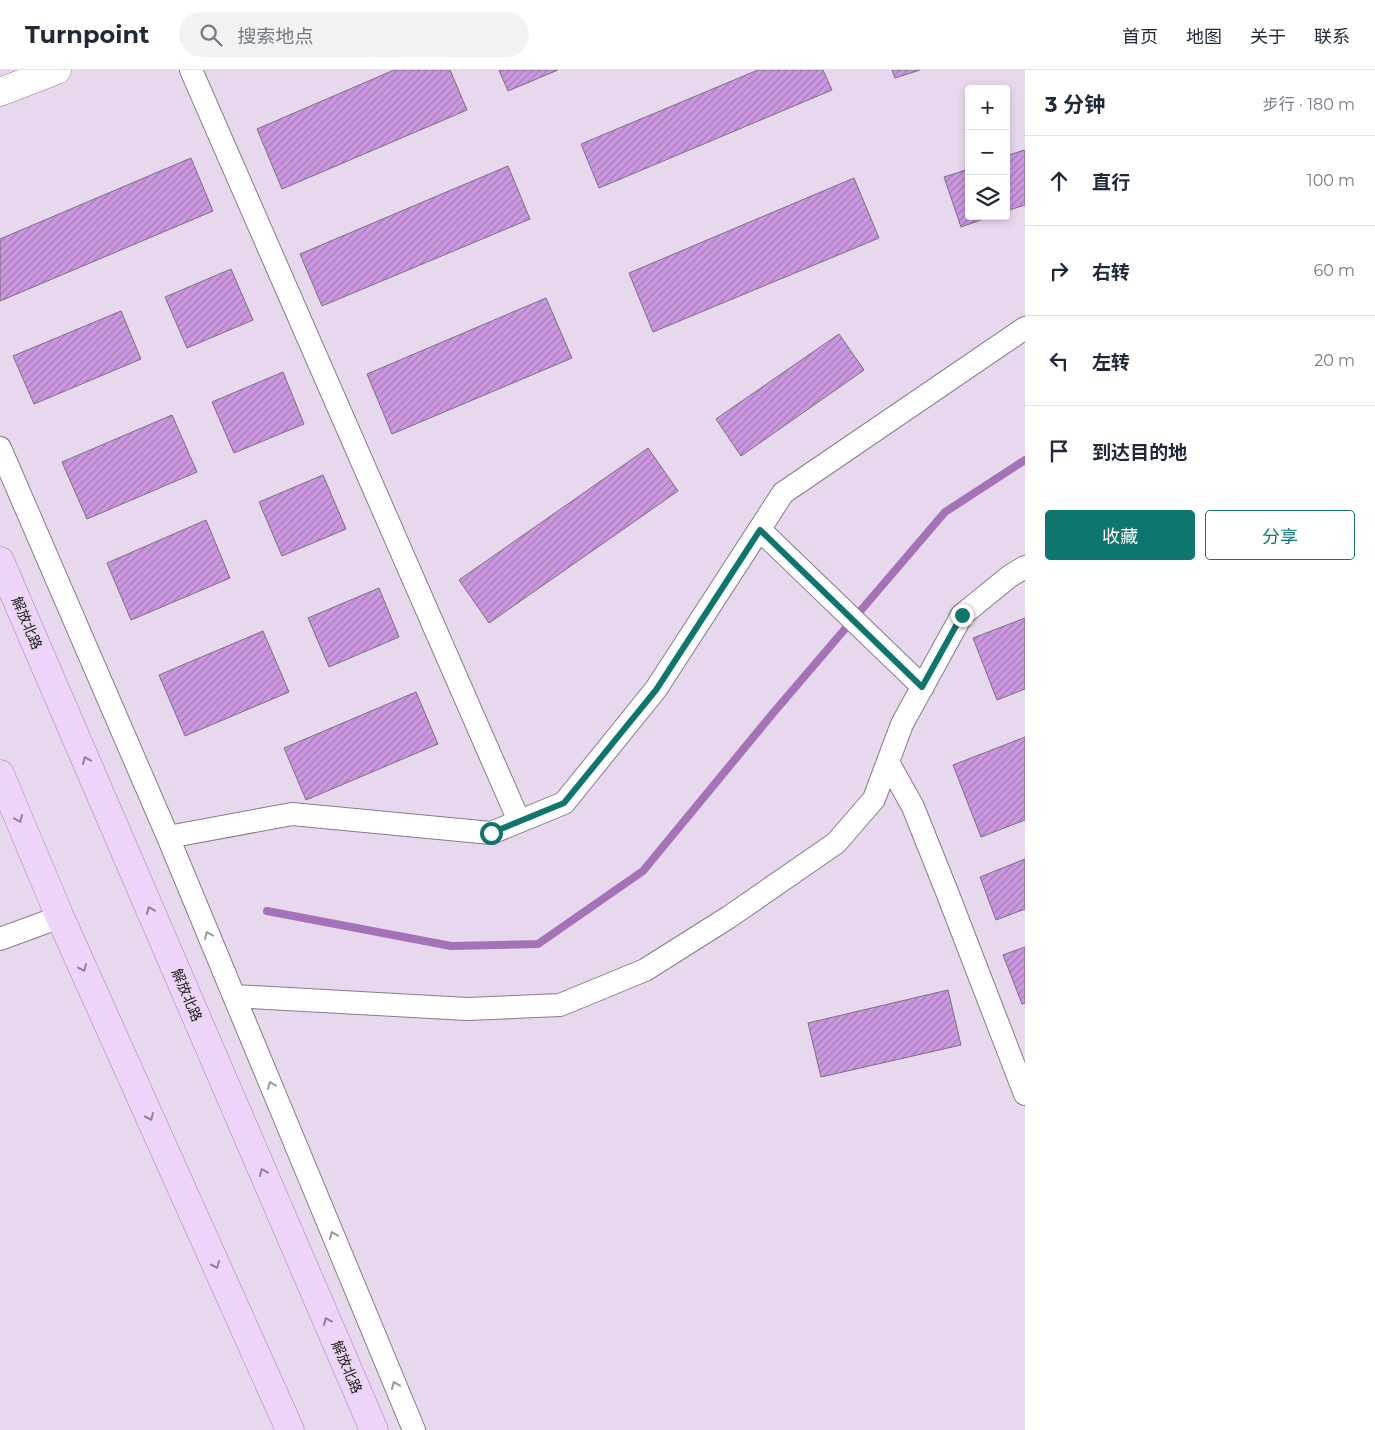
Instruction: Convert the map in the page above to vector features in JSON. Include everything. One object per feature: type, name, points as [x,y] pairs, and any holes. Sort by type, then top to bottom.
[{"type":"main road","name":"解放北路","points":[[0,560],[374,1430]]},
{"type":"main road","points":[[0,774],[60,916],[290,1430]]},
{"type":"street","points":[[0,92],[57,70]]},
{"type":"street","points":[[191,70],[519,821]]},
{"type":"street","points":[[168,837],[292,814],[491,833],[564,803],[656,690],[783,493],[1025,328]]},
{"type":"street","points":[[0,448],[168,837],[414,1430]]},
{"type":"street","points":[[760,530],[922,687]]},
{"type":"street","points":[[234,996],[467,1010],[560,1005],[645,970],[729,917],[836,843],[874,799],[902,724],[962,615],[1010,576],[1025,567]]},
{"type":"street","points":[[888,762],[913,807],[1025,1094]]},
{"type":"street","points":[[0,939],[60,916]]},
{"type":"building","points":[[394,70],[450,70],[467,110],[282,189],[257,129]]},
{"type":"building","points":[[499,70],[558,70],[508,91]]},
{"type":"building","points":[[758,70],[823,70],[832,90],[599,188],[581,144]]},
{"type":"building","points":[[892,70],[920,70],[895,78]]},
{"type":"building","points":[[1024,150],[1025,154],[1025,205],[1010,210],[1010,175],[1010,155]]},
{"type":"building","points":[[191,158],[213,211],[0,301],[0,239]]},
{"type":"building","points":[[508,166],[530,219],[322,306],[300,254]]},
{"type":"building","points":[[965,170],[965,220],[981,220],[961,227],[944,177]]},
{"type":"building","points":[[854,178],[879,238],[653,332],[629,273]]},
{"type":"building","points":[[231,269],[253,320],[187,348],[165,297]]},
{"type":"building","points":[[546,298],[572,358],[392,434],[367,374]]},
{"type":"building","points":[[121,311],[141,359],[34,404],[13,356]]},
{"type":"building","points":[[839,334],[864,370],[741,456],[716,419]]},
{"type":"building","points":[[283,372],[304,424],[234,453],[212,402]]},
{"type":"building","points":[[172,415],[197,472],[87,519],[62,462]]},
{"type":"building","points":[[648,448],[678,491],[489,623],[459,580]]},
{"type":"building","points":[[323,475],[346,529],[282,556],[259,502]]},
{"type":"building","points":[[206,520],[230,578],[131,620],[107,563]]},
{"type":"building","points":[[379,588],[399,637],[329,667],[308,618]]},
{"type":"building","points":[[1025,618],[1025,689],[997,700],[973,638]]},
{"type":"building","points":[[263,631],[289,692],[185,736],[159,675]]},
{"type":"building","points":[[416,692],[438,744],[306,800],[284,748]]},
{"type":"building","points":[[1025,737],[1025,820],[981,837],[953,765]]},
{"type":"building","points":[[1025,859],[1025,909],[996,920],[980,877]]},
{"type":"building","points":[[1025,947],[1025,1003],[1022,1004],[1003,955]]},
{"type":"building","points":[[948,990],[961,1045],[821,1077],[808,1023]]},
{"type":"waterway","points":[[267,911],[451,946],[538,944],[643,871],[774,712],[945,512],[1025,460]]},
{"type":"route","points":[[491,833],[564,803],[656,690],[760,530],[922,687],[962,615]]}]
